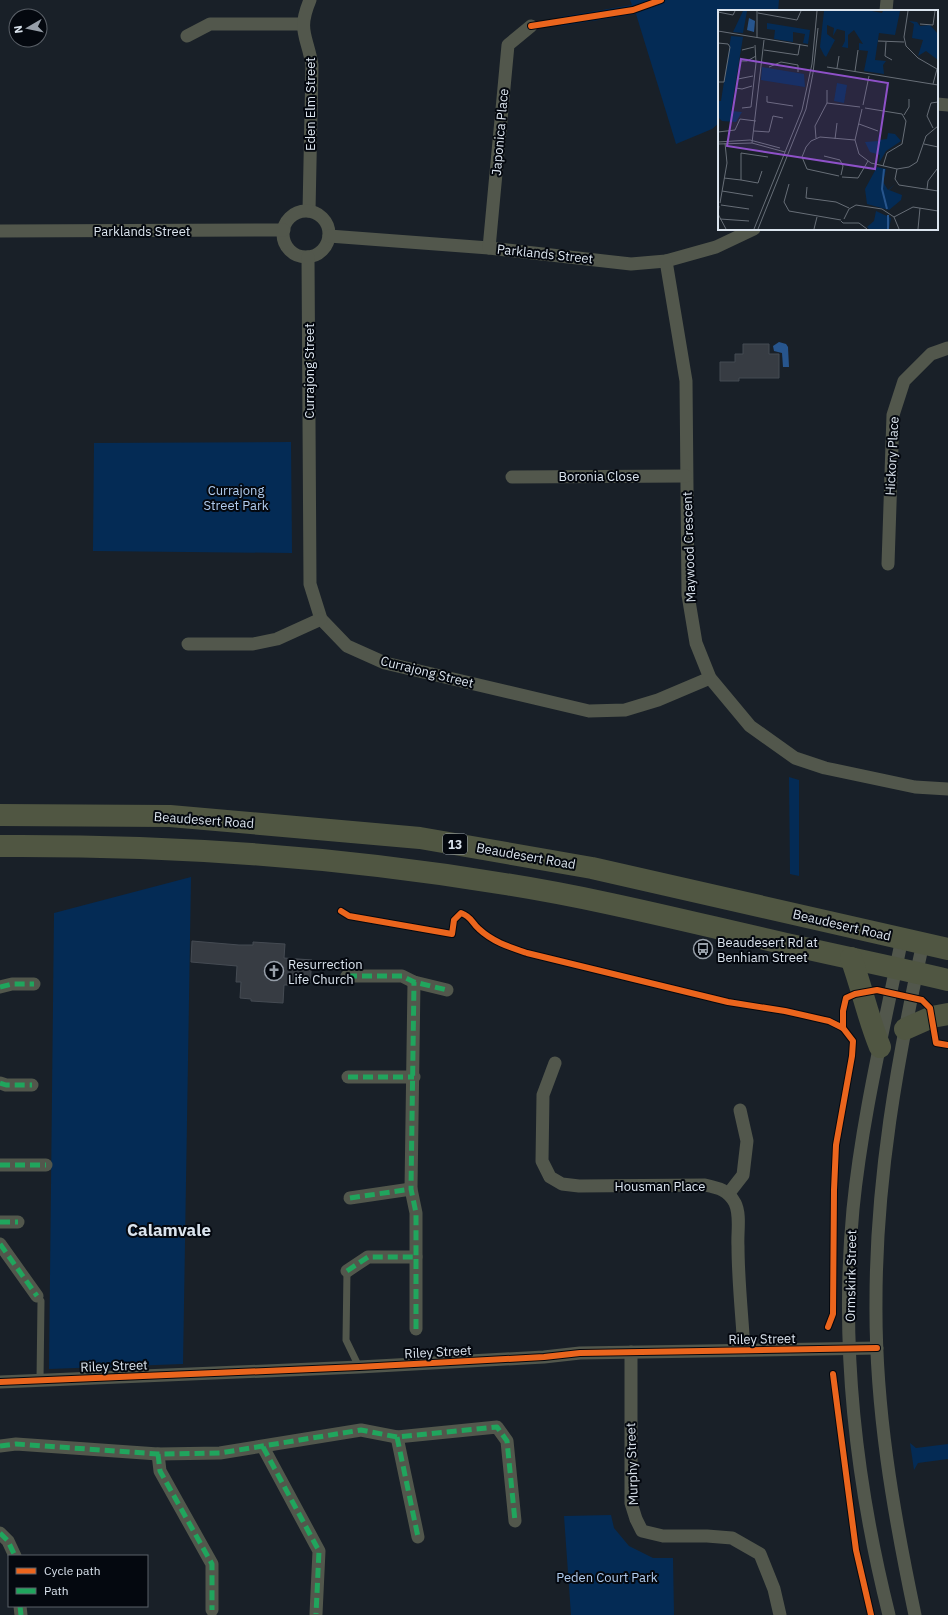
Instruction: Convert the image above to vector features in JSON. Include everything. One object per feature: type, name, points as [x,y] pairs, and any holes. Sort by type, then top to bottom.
[{"type":"highway","name":"Beaudesert Road","points":[[0,815],[170,816],[420,838],[592,868],[948,949]]},
{"type":"highway","points":[[0,846],[106,846],[184,850],[264,855],[432,873],[506,884],[626,907],[948,980]]},
{"type":"highway","points":[[851,958],[863,993],[868,1018],[880,1047]]},
{"type":"highway","points":[[905,1029],[932,1017],[948,1014]]},
{"type":"street","points":[[186,36],[210,24],[302,24],[310,0]]},
{"type":"street","points":[[886,10],[887,0]]},
{"type":"street","name":"Eden Elm Street","points":[[302,24],[303,35],[309,48],[312,65],[308,211]]},
{"type":"street","name":"Japonica Place","points":[[489,248],[508,45],[531,26]]},
{"type":"street","points":[[938,104],[948,105]]},
{"type":"street","points":[[308,211],[318,214],[326,222],[329,236],[326,247],[319,253],[308,257],[301,257],[291,252],[285,241],[284,230],[288,220],[294,214],[308,211]]},
{"type":"street","name":"Parklands Street","points":[[0,231],[284,230]]},
{"type":"street","name":"Parklands Street","points":[[329,236],[489,248],[631,264],[666,261],[716,247],[752,230]]},
{"type":"street","name":"Currajong Street","points":[[308,257],[310,584],[321,619],[348,646],[385,663],[589,711],[625,710],[658,700],[710,678]]},
{"type":"street","name":"Maywood Crescent","points":[[666,261],[686,381],[688,595],[696,643],[710,678],[750,726],[795,758],[825,768],[915,787],[948,789]]},
{"type":"street","name":"Hickory Place","points":[[888,564],[893,416],[904,381],[931,354],[948,348]]},
{"type":"street","name":"Boronia Close","points":[[512,477],[686,476]]},
{"type":"street","points":[[188,644],[253,644],[277,639],[321,619]]},
{"type":"street","name":"Ormskirk Street","points":[[902,938],[906,971],[905,1029],[891,1102],[883,1178],[876,1300],[877,1348],[886,1463],[900,1543],[915,1615]]},
{"type":"street","name":"Ormskirk Street","points":[[889,1615],[876,1562],[855,1424],[849,1308],[853,1210],[859,1158],[880,1047],[906,971],[923,943]]},
{"type":"street","points":[[347,976],[402,976],[414,982],[447,990]]},
{"type":"street","points":[[414,982],[412,1189],[416,1213],[416,1329]]},
{"type":"street","points":[[0,987],[12,984],[34,984]]},
{"type":"street","name":"Housman Place","points":[[555,1063],[543,1095],[542,1161],[550,1177],[562,1184],[580,1186],[705,1185],[721,1188],[728,1193]]},
{"type":"street","points":[[348,1077],[414,1077]]},
{"type":"street","points":[[0,1083],[6,1086],[32,1085]]},
{"type":"street","points":[[740,1110],[747,1141],[743,1175],[728,1193],[736,1204],[738,1218],[738,1246],[744,1350]]},
{"type":"street","points":[[0,1165],[46,1165]]},
{"type":"street","points":[[350,1198],[412,1189]]},
{"type":"street","points":[[0,1222],[18,1222]]},
{"type":"street","points":[[0,1244],[37,1296]]},
{"type":"street","points":[[347,1271],[368,1257],[416,1258]]},
{"type":"street","name":"Riley Street","points":[[0,1382],[359,1367],[631,1352],[877,1348]]},
{"type":"street","name":"Murphy Street","points":[[631,1352],[631,1503],[642,1531],[663,1536],[707,1536],[732,1538],[760,1554],[774,1589],[780,1615]]},
{"type":"street","points":[[0,1446],[16,1444],[158,1454],[220,1453],[361,1430],[397,1437],[497,1427],[507,1441],[515,1521]]},
{"type":"street","points":[[397,1437],[418,1537]]},
{"type":"street","points":[[263,1447],[319,1551],[316,1614]]},
{"type":"street","points":[[158,1454],[160,1471],[212,1564],[212,1610]]},
{"type":"street","points":[[0,1533],[8,1541],[15,1555]]},
{"type":"lane","points":[[347,1271],[346,1340],[359,1367]]},
{"type":"lane","points":[[37,1296],[41,1301],[40,1380]]},
{"type":"green space","points":[[630,0],[779,0],[778,10],[718,10],[718,124],[712,129],[676,144],[636,14],[561,26],[560,17],[632,5]]},
{"type":"green space","name":"Currajong Street Park","points":[[291,442],[292,553],[93,551],[94,443]]},
{"type":"green space","points":[[789,777],[799,780],[799,876],[790,874]]},
{"type":"green space","points":[[191,877],[183,1364],[49,1369],[54,913]]},
{"type":"green space","points":[[910,1443],[916,1448],[948,1444],[948,1459],[918,1463],[914,1470]]},
{"type":"green space","name":"Peden Court Park","points":[[611,1515],[614,1528],[629,1546],[653,1558],[673,1558],[674,1615],[571,1615],[564,1516]]},
{"type":"shaded area","points":[[779,342],[786,344],[788,347],[789,367],[783,367],[782,353],[774,351],[773,346]]},
{"type":"building","points":[[743,344],[769,344],[769,354],[779,354],[779,378],[739,378],[739,381],[720,381],[720,362],[735,362],[735,354],[743,354]]},
{"type":"building","name":"Resurrection Life Church","points":[[192,941],[239,945],[253,945],[253,942],[285,944],[284,958],[312,960],[310,983],[290,982],[290,985],[284,985],[283,1003],[251,1001],[251,999],[240,998],[241,982],[236,982],[237,966],[191,962]]},
{"type":"marked path","points":[[347,976],[402,976],[414,982],[447,990]]},
{"type":"marked path","points":[[347,1271],[368,1257],[416,1257],[416,1213],[411,1189],[414,982]]},
{"type":"marked path","points":[[0,987],[12,984],[34,984]]},
{"type":"marked path","points":[[348,1077],[414,1077]]},
{"type":"marked path","points":[[0,1083],[6,1085],[32,1085]]},
{"type":"marked path","points":[[0,1165],[46,1165]]},
{"type":"marked path","points":[[350,1198],[411,1189]]},
{"type":"marked path","points":[[0,1222],[18,1222]]},
{"type":"marked path","points":[[0,1244],[37,1296]]},
{"type":"marked path","points":[[416,1257],[416,1329]]},
{"type":"marked path","points":[[0,1446],[16,1444],[158,1454],[220,1453],[361,1430],[397,1437],[497,1427],[507,1441],[515,1521]]},
{"type":"marked path","points":[[397,1437],[418,1537]]},
{"type":"marked path","points":[[263,1447],[319,1551],[316,1614]]},
{"type":"marked path","points":[[158,1454],[160,1471],[212,1564],[212,1610]]},
{"type":"marked path","points":[[0,1533],[8,1541],[15,1555]]},
{"type":"marked path","points":[[20,1607],[21,1615]]},
{"type":"cycle path","points":[[531,26],[633,10],[661,0]]},
{"type":"cycle path","points":[[341,911],[349,916],[452,934],[454,920],[461,913],[467,916],[484,934],[496,941],[527,953],[728,1002],[785,1011],[829,1021],[843,1028],[853,1041],[852,1056],[836,1145],[834,1190],[833,1314],[828,1327]]},
{"type":"cycle path","points":[[843,1028],[843,1011],[846,998],[855,994],[877,990],[922,1000],[930,1008],[936,1043],[948,1045]]},
{"type":"cycle path","points":[[0,1382],[359,1367],[544,1357],[580,1353],[877,1348]]},
{"type":"cycle path","points":[[833,1374],[856,1550],[871,1615]]},
{"type":"place","name":"Beaudesert Rd at Benhiam Street","points":[[703,949]]},
{"type":"place","name":"Resurrection Life Church","points":[[274,971]]},
{"type":"district","name":"Calamvale","points":[[169,1230]]}]
